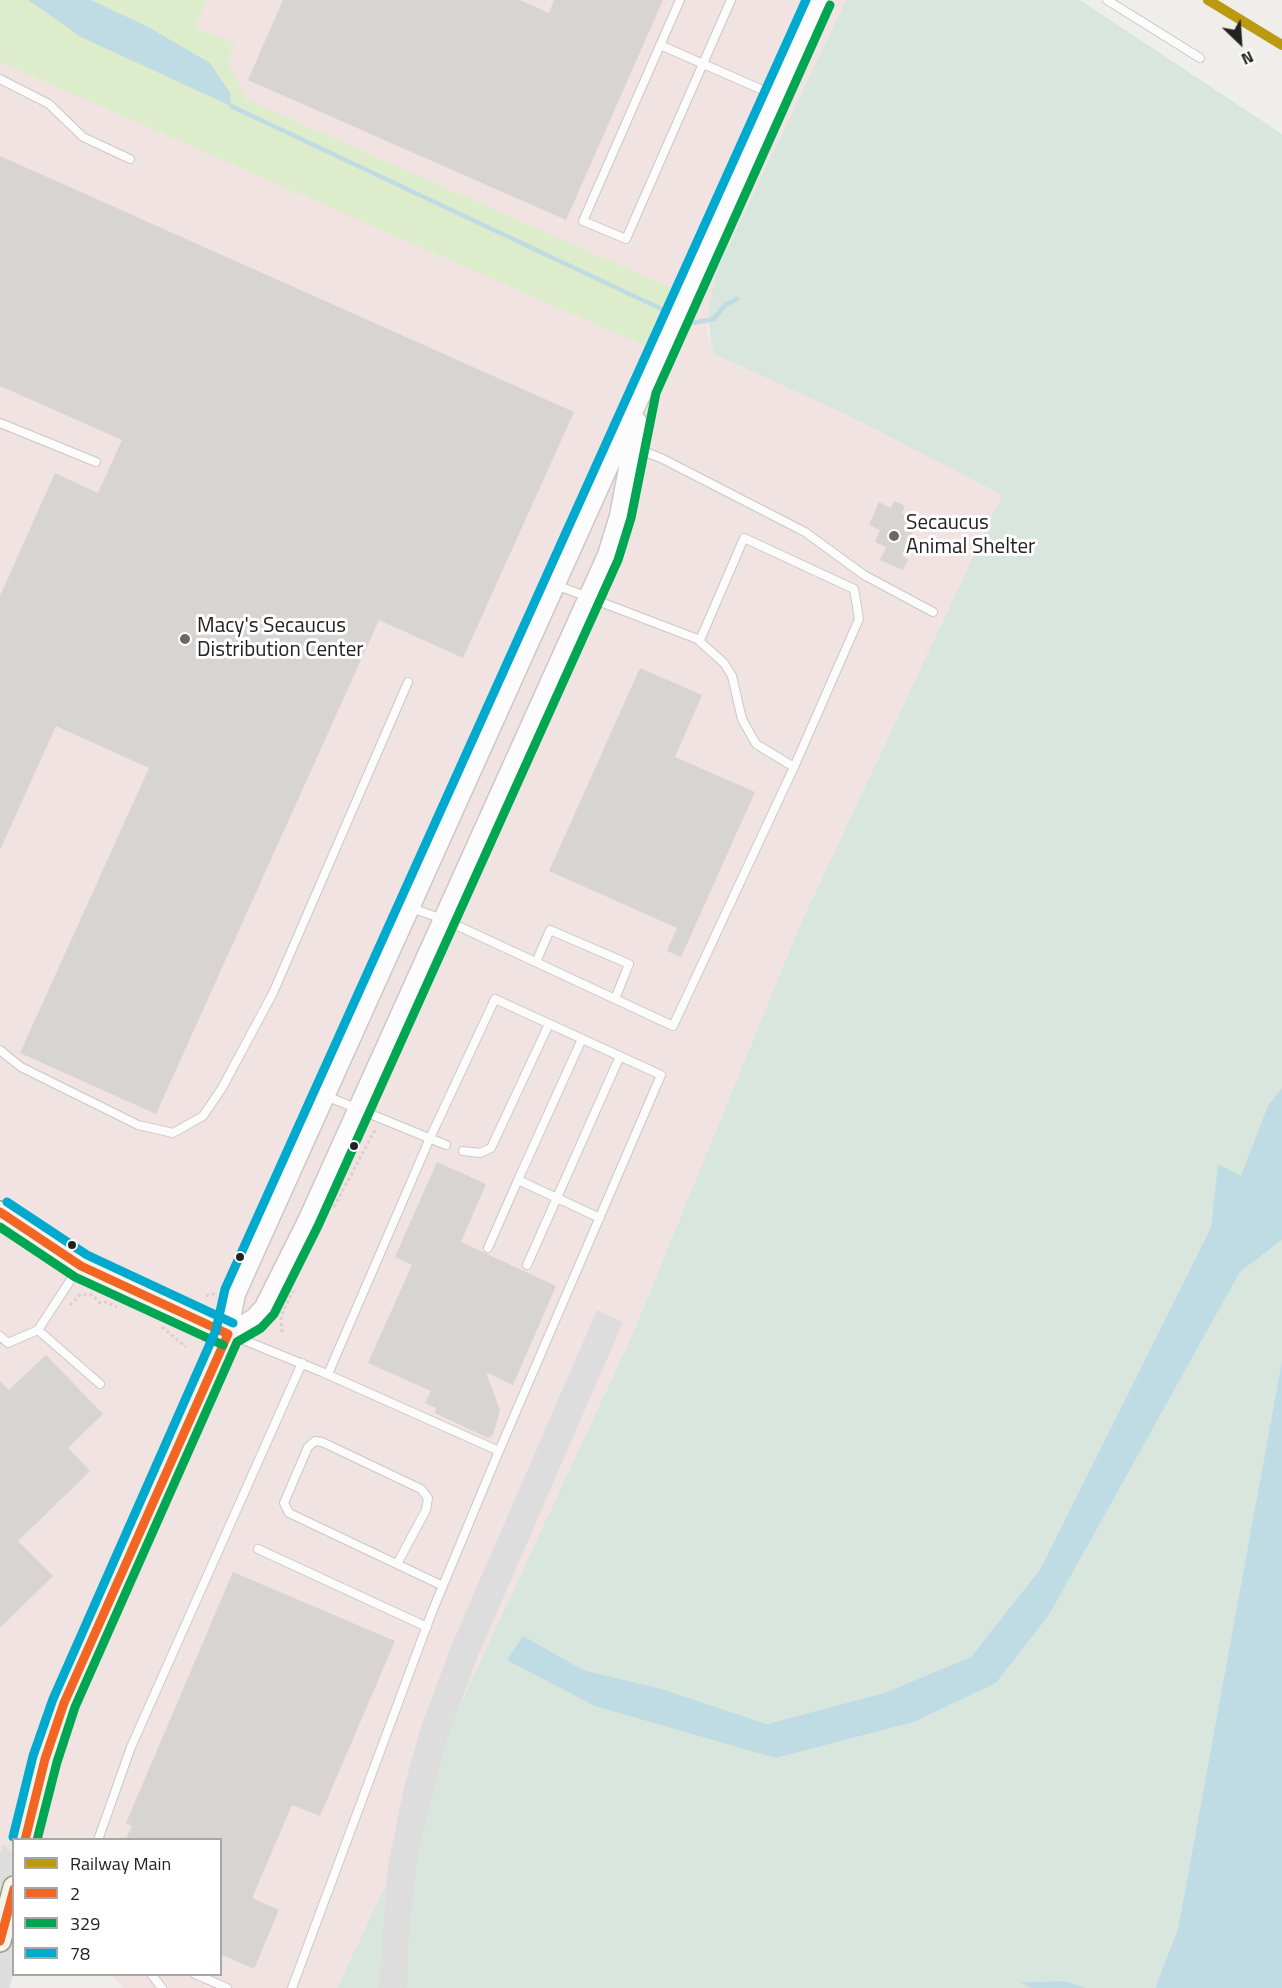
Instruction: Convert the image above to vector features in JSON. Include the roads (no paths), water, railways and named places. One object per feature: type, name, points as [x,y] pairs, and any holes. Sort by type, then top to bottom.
[{"type":"main road","points":[[0,1212],[35,1238],[80,1266],[141,1297],[228,1334],[63,1703],[45,1759],[25,1838]]},
{"type":"main road","points":[[0,1941],[12,1895]]},
{"type":"street","points":[[228,1334],[236,1294],[819,0]]},
{"type":"street","points":[[228,1334],[254,1318],[264,1307],[308,1221],[589,596],[614,536],[644,389]]},
{"type":"lane","points":[[680,0],[583,221],[626,239],[732,0]]},
{"type":"lane","points":[[1107,0],[1200,58]]},
{"type":"lane","points":[[660,45],[776,96]]},
{"type":"lane","points":[[0,79],[49,104],[82,137],[130,159]]},
{"type":"lane","points":[[0,423],[96,462]]},
{"type":"lane","points":[[632,447],[661,458],[804,532],[864,575],[933,612]]},
{"type":"lane","points":[[411,908],[443,919],[673,1026],[794,767],[859,619],[854,589],[744,538],[700,640],[697,639]]},
{"type":"lane","points":[[556,585],[697,639],[724,663],[732,676],[742,719],[756,744],[794,767]]},
{"type":"lane","points":[[0,1050],[21,1067],[138,1125],[173,1133],[203,1116],[222,1088],[273,993],[408,682]]},
{"type":"lane","points":[[536,962],[550,930],[629,964],[615,999]]},
{"type":"lane","points":[[292,1988],[443,1586],[661,1075],[495,999],[430,1138],[328,1374]]},
{"type":"lane","points":[[463,1151],[480,1153],[491,1148],[549,1024]]},
{"type":"lane","points":[[488,1248],[582,1039]]},
{"type":"lane","points":[[527,1264],[620,1056]]},
{"type":"lane","points":[[326,1096],[446,1145]]},
{"type":"lane","points":[[518,1180],[600,1218]]},
{"type":"lane","points":[[0,1336],[8,1343],[38,1330],[80,1266]]},
{"type":"lane","points":[[38,1330],[100,1384]]},
{"type":"lane","points":[[228,1334],[328,1374],[499,1451]]},
{"type":"lane","points":[[98,1838],[131,1747],[302,1364]]},
{"type":"lane","points":[[397,1564],[426,1510],[428,1497],[421,1489],[322,1442],[315,1441],[309,1447],[284,1503],[289,1513],[443,1586]]},
{"type":"lane","points":[[258,1550],[427,1627]]},
{"type":"lane","points":[[153,1976],[162,1988]]},
{"type":"lane","points":[[200,1976],[227,1988]]},
{"type":"water","points":[[28,0],[91,0],[148,27],[210,63],[230,93],[231,106],[81,37]]},
{"type":"water","points":[[1282,1088],[1282,1240],[1240,1272],[1049,1615],[996,1683],[914,1722],[776,1758],[595,1706],[507,1660],[523,1636],[583,1670],[662,1689],[767,1724],[884,1693],[971,1657],[1041,1568],[1211,1227],[1218,1164],[1241,1176],[1268,1105]]},
{"type":"water","points":[[1282,1360],[1282,1988],[1155,1988],[1178,1929]]},
{"type":"water","points":[[1065,1981],[1086,1988],[1031,1988],[1020,1982]]},
{"type":"waterway","points":[[231,106],[674,315]]},
{"type":"waterway","points":[[681,318],[692,323],[714,319],[725,305],[737,299]]},
{"type":"rail line","name":"Main","points":[[1208,0],[1282,45]]},
{"type":"place","name":"Secaucus Animal Shelter","points":[[894,536]]},
{"type":"place","name":"Macy's Secaucus Distribution Center","points":[[185,639]]}]
